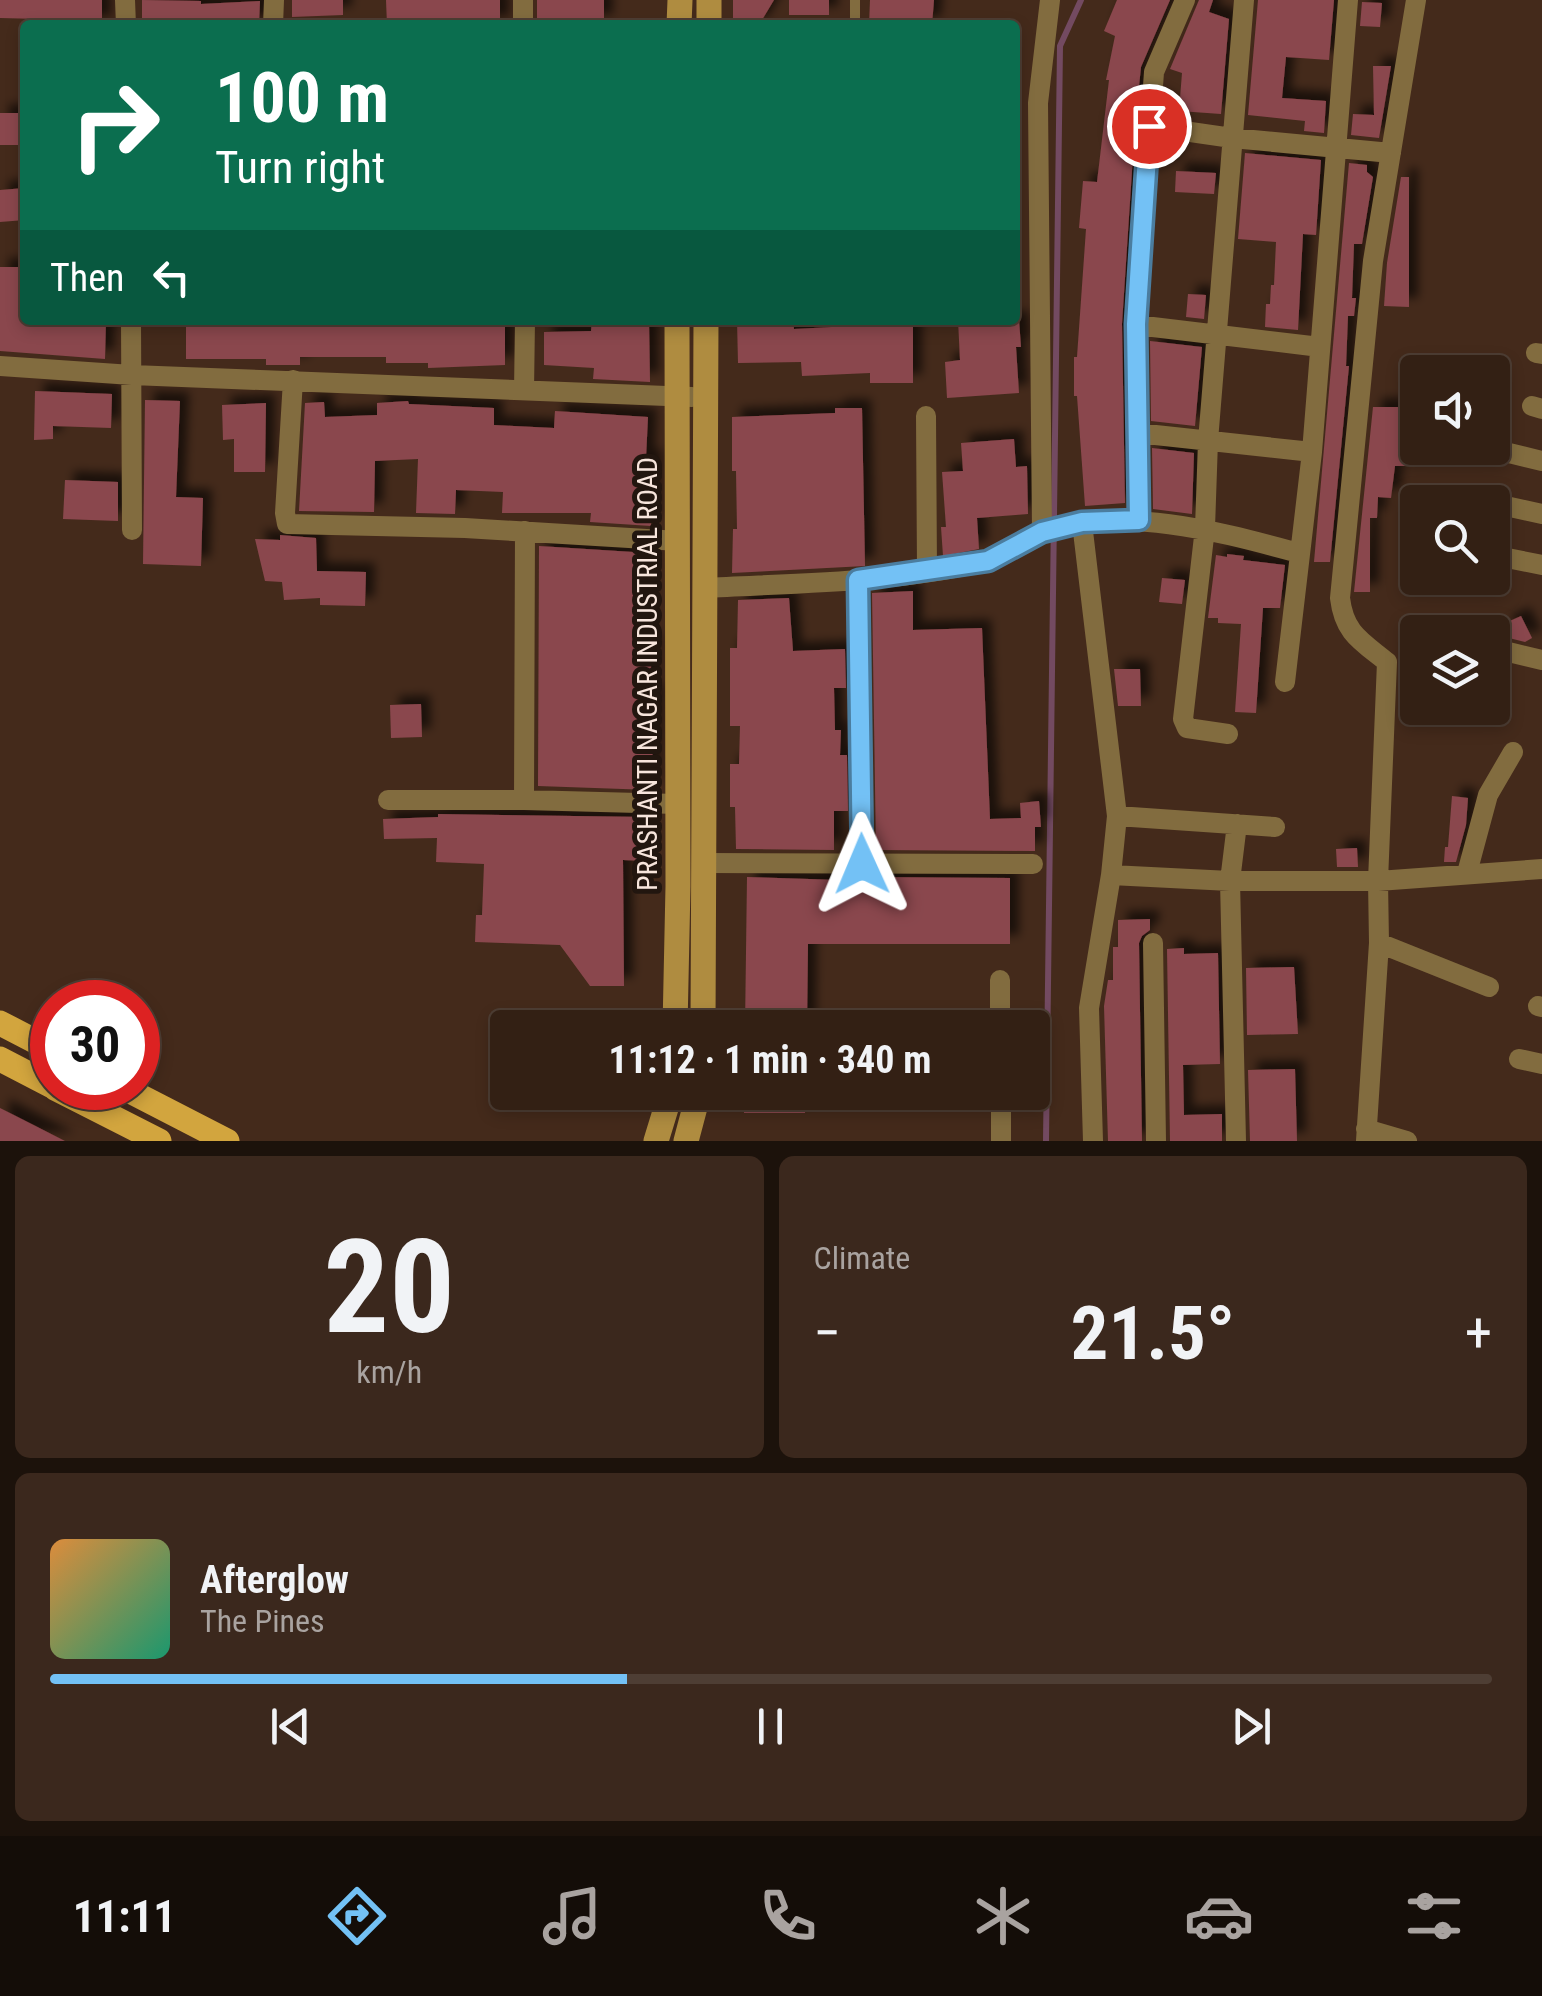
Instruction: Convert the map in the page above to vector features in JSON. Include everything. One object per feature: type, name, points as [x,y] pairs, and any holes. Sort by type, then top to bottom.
[{"type":"main road","points":[[0,1023],[30,1039]]},
{"type":"main road","points":[[0,1059],[30,1075]]},
{"type":"main road","points":[[160,1107],[227,1141]]},
{"type":"main road","points":[[99,1110],[159,1141]]},
{"type":"street","points":[[1045,531],[1038,103],[1050,0]]},
{"type":"street","points":[[1139,520],[1136,324],[1149,126],[1154,72],[1185,0]]},
{"type":"street","points":[[1228,734],[1183,725],[1205,528],[1208,441],[1244,0]]},
{"type":"street","points":[[1285,682],[1312,452],[1348,0]]},
{"type":"street","points":[[1407,1141],[1366,1135],[1380,943],[1378,881],[1387,662],[1351,633],[1343,619],[1340,598],[1361,359],[1380,206],[1416,0]]},
{"type":"street","points":[[1149,126],[1391,153]]},
{"type":"street","points":[[1136,324],[1320,347]]},
{"type":"street","points":[[131,325],[132,530]]},
{"type":"street","points":[[524,391],[525,325]]},
{"type":"street","name":"PRASHANTI NAGAR INDUSTRIAL ROAD","points":[[675,1010],[678,325]]},
{"type":"street","name":"PRASHANTI NAGAR INDUSTRIAL ROAD","points":[[703,1010],[706,325]]},
{"type":"street","points":[[0,366],[705,398]]},
{"type":"street","points":[[293,380],[287,524],[525,531],[678,541]]},
{"type":"street","points":[[926,416],[928,570]]},
{"type":"street","points":[[1136,434],[1312,452]]},
{"type":"street","points":[[1510,453],[1542,460]]},
{"type":"street","points":[[1510,507],[1542,514]]},
{"type":"street","points":[[704,588],[858,580],[988,561],[1045,531],[1082,522],[1139,520],[1205,528],[1299,553]]},
{"type":"street","points":[[1082,522],[1117,816],[1089,1008],[1093,1141]]},
{"type":"street","points":[[524,800],[525,531]]},
{"type":"street","points":[[1510,559],[1542,565]]},
{"type":"street","points":[[858,580],[862,864]]},
{"type":"street","points":[[1510,652],[1542,660]]},
{"type":"street","points":[[1467,873],[1488,795],[1513,752]]},
{"type":"street","points":[[388,800],[677,804]]},
{"type":"street","points":[[1117,816],[1275,827]]},
{"type":"street","points":[[1236,1141],[1230,881],[1237,824]]},
{"type":"street","points":[[705,863],[1032,864]]},
{"type":"street","points":[[1111,876],[1378,881],[1542,868]]},
{"type":"street","points":[[1153,943],[1156,1141]]},
{"type":"street","points":[[1380,943],[1489,987]]},
{"type":"street","points":[[1000,980],[1000,1010]]},
{"type":"street","points":[[1518,1060],[1542,1064]]},
{"type":"street","points":[[656,1141],[665,1110]]},
{"type":"street","points":[[686,1141],[694,1110]]},
{"type":"street","points":[[1000,1110],[1001,1141]]},
{"type":"building","points":[[0,0],[102,0],[102,20],[0,18]]},
{"type":"building","points":[[142,0],[201,4],[260,1],[259,20],[142,20]]},
{"type":"building","points":[[292,0],[343,0],[343,15],[292,17]]},
{"type":"building","points":[[386,0],[500,0],[500,20],[387,20]]},
{"type":"building","points":[[537,0],[604,0],[604,20],[537,20]]},
{"type":"building","points":[[733,0],[774,0],[762,20],[733,20]]},
{"type":"building","points":[[789,0],[829,0],[829,15],[789,15]]},
{"type":"building","points":[[870,0],[934,0],[932,20],[869,20]]},
{"type":"building","points":[[1117,0],[1170,0],[1141,67],[1135,125],[1122,324],[1125,503],[1085,506],[1074,396],[1086,229],[1079,228],[1083,181],[1097,182],[1106,80],[1115,36],[1104,31]]},
{"type":"building","points":[[1199,0],[1213,0],[1209,12],[1229,19],[1221,114],[1179,111],[1182,73],[1170,69]]},
{"type":"building","points":[[1258,0],[1334,0],[1329,60],[1286,57],[1282,98],[1326,101],[1324,133],[1304,131],[1305,121],[1248,115]]},
{"type":"building","points":[[1362,2],[1382,3],[1380,27],[1360,26]]},
{"type":"building","points":[[1373,66],[1391,66],[1379,138],[1351,135],[1353,114],[1374,115]]},
{"type":"building","points":[[0,113],[20,113],[20,145],[0,145]]},
{"type":"building","points":[[1245,153],[1321,160],[1316,235],[1303,234],[1298,330],[1265,327],[1266,304],[1270,304],[1274,285],[1276,242],[1238,239]]},
{"type":"building","points":[[1349,163],[1367,165],[1367,172],[1373,177],[1362,244],[1354,244],[1352,298],[1356,298],[1354,316],[1348,316],[1349,366],[1330,562],[1314,562]]},
{"type":"building","points":[[1176,171],[1216,173],[1214,194],[1175,192]]},
{"type":"building","points":[[1401,177],[1409,177],[1409,307],[1384,306]]},
{"type":"building","points":[[20,188],[20,220],[0,222],[0,190]]},
{"type":"building","points":[[0,267],[20,267],[20,325],[106,325],[105,359],[0,351]]},
{"type":"building","points":[[1188,294],[1206,295],[1204,319],[1186,317]]},
{"type":"building","points":[[186,325],[505,325],[505,365],[428,368],[428,363],[386,363],[386,357],[300,357],[300,365],[266,365],[266,359],[186,359]]},
{"type":"building","points":[[592,325],[649,325],[650,382],[593,379],[594,368],[544,365],[544,332],[591,331]]},
{"type":"building","points":[[737,325],[794,325],[794,329],[913,325],[913,383],[870,383],[870,373],[802,376],[801,362],[738,363]]},
{"type":"building","points":[[958,325],[1019,325],[1021,347],[1016,347],[1019,393],[947,398],[945,362],[960,360]]},
{"type":"building","points":[[1150,341],[1202,347],[1195,426],[1151,421]]},
{"type":"building","points":[[35,391],[112,394],[111,428],[53,426],[53,439],[34,440]]},
{"type":"building","points":[[145,400],[180,401],[176,497],[203,498],[201,566],[143,564]]},
{"type":"building","points":[[408,401],[494,408],[494,425],[554,428],[555,411],[648,417],[646,458],[653,458],[651,526],[590,522],[591,513],[502,513],[503,492],[456,490],[455,514],[416,513],[418,459],[375,461],[374,512],[299,511],[305,403],[324,402],[325,417],[377,415],[377,403]]},
{"type":"building","points":[[266,403],[265,472],[234,472],[234,439],[223,440],[222,405]]},
{"type":"building","points":[[1373,407],[1400,407],[1400,465],[1411,466],[1395,466],[1391,498],[1378,497],[1377,518],[1370,518],[1370,592],[1354,592]]},
{"type":"building","points":[[835,408],[862,408],[865,566],[732,573],[733,529],[737,529],[732,417],[835,413]]},
{"type":"building","points":[[1014,439],[1016,467],[1027,466],[1028,514],[977,518],[979,549],[943,556],[941,527],[946,527],[942,472],[963,471],[961,443]]},
{"type":"building","points":[[1152,448],[1194,453],[1192,514],[1153,509]]},
{"type":"building","points":[[65,480],[118,482],[118,521],[63,519]]},
{"type":"building","points":[[280,535],[316,538],[317,571],[366,572],[365,606],[320,605],[320,598],[284,600],[282,582],[265,581],[255,539],[280,540]]},
{"type":"building","points":[[539,546],[649,553],[647,643],[652,644],[650,693],[655,693],[651,790],[538,786]]},
{"type":"building","points":[[1216,555],[1285,565],[1280,608],[1263,608],[1256,713],[1235,712],[1241,624],[1218,623],[1218,618],[1208,618]]},
{"type":"building","points":[[1162,578],[1185,580],[1182,604],[1159,602]]},
{"type":"building","points":[[913,591],[913,630],[982,628],[990,819],[1021,818],[1020,803],[1039,801],[1041,827],[1035,827],[1035,851],[876,850],[872,593]]},
{"type":"building","points":[[789,598],[793,651],[845,649],[846,688],[834,688],[835,730],[841,730],[840,755],[847,755],[848,811],[834,811],[834,850],[736,849],[735,807],[730,807],[730,764],[739,764],[740,726],[730,726],[730,648],[737,648],[738,600]]},
{"type":"building","points":[[1521,616],[1532,638],[1525,642],[1510,638],[1510,621]]},
{"type":"building","points":[[1114,669],[1140,669],[1141,706],[1118,706]]},
{"type":"building","points":[[421,704],[422,737],[391,738],[390,705]]},
{"type":"building","points":[[1452,796],[1468,798],[1466,825],[1456,862],[1444,862],[1448,847]]},
{"type":"building","points":[[438,814],[646,817],[645,861],[623,860],[624,986],[590,986],[560,945],[475,942],[476,915],[482,915],[484,864],[436,862],[437,838],[384,839],[383,819]]},
{"type":"building","points":[[1357,848],[1358,867],[1337,867],[1336,849]]},
{"type":"building","points":[[747,877],[871,881],[871,877],[1010,878],[1010,944],[808,944],[807,1010],[745,1010]]},
{"type":"building","points":[[1150,919],[1150,930],[1139,943],[1142,1141],[1108,1141],[1104,1006],[1108,980],[1113,980],[1118,920]]},
{"type":"building","points":[[1184,948],[1184,954],[1218,953],[1220,1064],[1183,1065],[1184,1115],[1222,1114],[1222,1141],[1170,1141],[1167,949]]},
{"type":"building","points":[[1294,967],[1298,1034],[1247,1035],[1246,968]]},
{"type":"building","points":[[1295,1069],[1297,1141],[1250,1141],[1248,1070]]},
{"type":"building","points":[[0,1108],[65,1141],[0,1141]]},
{"type":"building","points":[[744,1110],[805,1110],[805,1113]]},
{"type":"waterway","points":[[1046,1141],[1060,46],[1081,0]]},
{"type":"route","points":[[862,864],[858,580],[988,561],[1042,532],[1082,522],[1139,520],[1136,324],[1149,126]]}]
